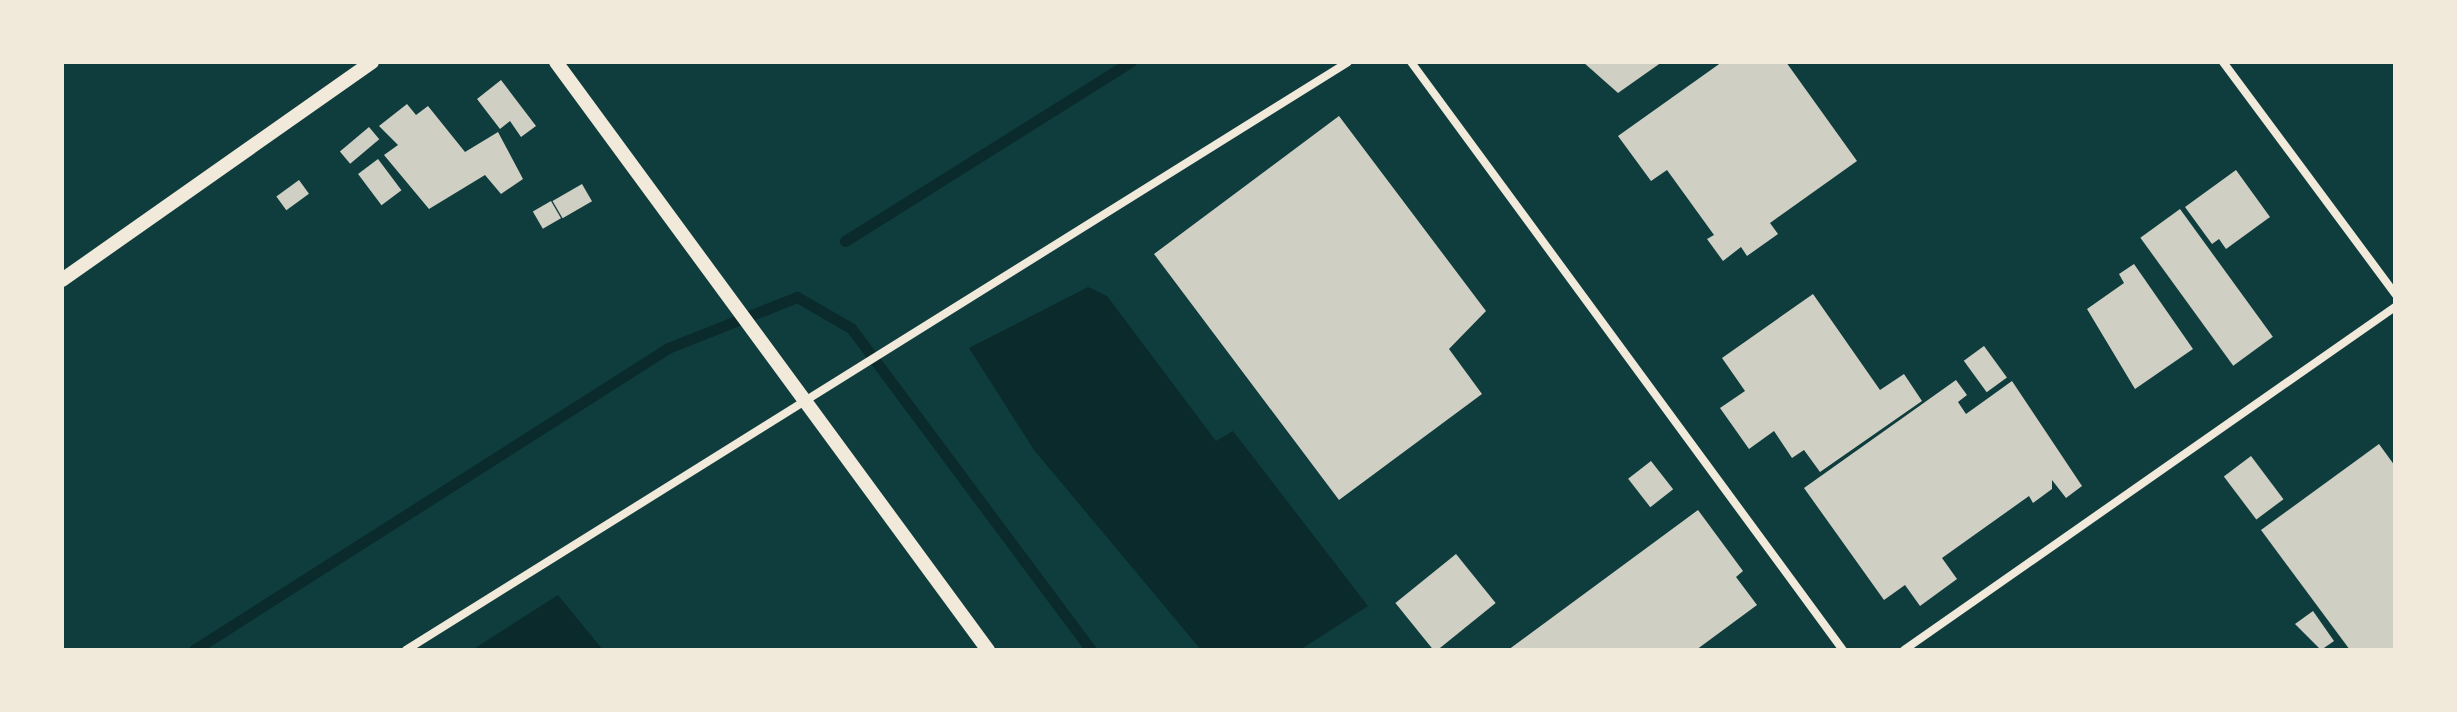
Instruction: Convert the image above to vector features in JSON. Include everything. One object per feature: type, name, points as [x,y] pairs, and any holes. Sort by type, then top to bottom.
[{"type":"street","points":[[62,280],[372,62]]},
{"type":"street","points":[[556,62],[700,264],[988,650]]},
{"type":"street","points":[[406,650],[802,401],[917,334],[1348,62]]},
{"type":"street","points":[[1411,62],[1843,650]]},
{"type":"street","points":[[2223,62],[2395,294]]},
{"type":"street","points":[[1904,650],[2395,307]]},
{"type":"water","points":[[1088,287],[1107,296],[1216,441],[1233,431],[1368,606],[1300,650],[1201,650],[1034,450],[969,348]]},
{"type":"water","points":[[558,595],[603,650],[472,650]]},
{"type":"building","points":[[1583,62],[1662,62],[1618,93]]},
{"type":"building","points":[[1722,62],[1786,62],[1857,161],[1770,223],[1778,234],[1747,256],[1741,247],[1723,261],[1707,239],[1714,235],[1667,170],[1651,181],[1618,136]]},
{"type":"building","points":[[501,80],[536,126],[521,137],[510,121],[500,129],[477,99]]},
{"type":"building","points":[[407,104],[416,115],[428,106],[465,152],[498,132],[523,179],[501,194],[485,175],[429,209],[384,155],[398,145],[379,126]]},
{"type":"building","points":[[1339,116],[1486,311],[1449,349],[1482,394],[1339,500],[1154,254]]},
{"type":"building","points":[[369,127],[379,139],[350,164],[340,151]]},
{"type":"building","points":[[378,159],[401,190],[382,205],[358,174]]},
{"type":"building","points":[[2236,170],[2270,217],[2226,249],[2219,239],[2212,244],[2185,207]]},
{"type":"building","points":[[299,180],[309,194],[286,210],[276,196]]},
{"type":"building","points":[[582,184],[592,201],[563,218],[553,201]]},
{"type":"building","points":[[551,201],[561,218],[543,229],[533,212]]},
{"type":"building","points":[[2180,209],[2273,337],[2233,366],[2140,238]]},
{"type":"building","points":[[2134,264],[2193,349],[2135,389],[2087,309],[2124,283],[2119,274]]},
{"type":"building","points":[[1813,294],[1880,390],[1904,374],[1922,401],[1820,472],[1804,450],[1792,458],[1774,431],[1749,449],[1720,408],[1745,391],[1722,358]]},
{"type":"building","points":[[1984,346],[2007,378],[1987,392],[1964,361]]},
{"type":"building","points":[[1956,380],[1967,395],[1958,402],[1966,414],[2012,381],[2082,486],[2066,498],[2052,480],[2052,489],[2033,503],[2029,496],[1942,558],[1957,579],[1920,606],[1905,585],[1884,600],[1804,488]]},
{"type":"building","points":[[2379,444],[2395,466],[2395,650],[2350,650],[2261,530]]},
{"type":"building","points":[[2251,456],[2283,499],[2256,520],[2224,476]]},
{"type":"building","points":[[1651,461],[1673,489],[1650,507],[1628,479]]},
{"type":"building","points":[[1698,510],[1743,571],[1736,577],[1757,605],[1696,650],[1508,650]]},
{"type":"building","points":[[1456,554],[1496,603],[1438,650],[1433,650],[1395,603]]},
{"type":"building","points":[[2313,611],[2334,641],[2321,650],[2295,624]]},
{"type":"waterway","points":[[845,241],[1130,62]]},
{"type":"waterway","points":[[194,650],[668,348],[797,297],[851,328],[1091,650]]}]
